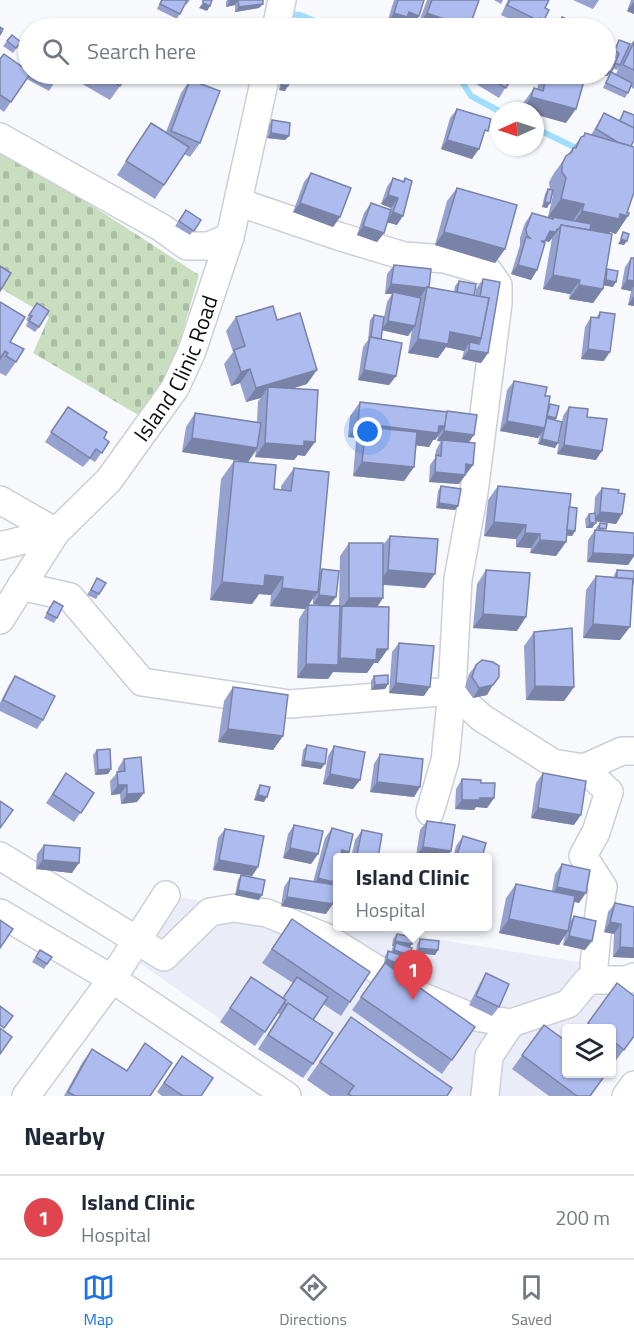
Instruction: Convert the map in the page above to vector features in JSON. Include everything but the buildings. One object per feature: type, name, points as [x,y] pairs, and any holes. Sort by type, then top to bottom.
[{"type":"street","points":[[278,18],[282,0]]},
{"type":"street","name":"Island Clinic Road","points":[[0,620],[56,532],[109,480],[175,388],[192,351],[230,237],[264,84]]},
{"type":"street","points":[[0,136],[162,228],[187,246],[209,246],[230,237]]},
{"type":"street","points":[[238,202],[404,256],[445,259],[489,272],[498,285],[498,303],[474,492],[458,579],[452,691],[445,761],[430,812]]},
{"type":"street","points":[[0,500],[56,532]]},
{"type":"street","points":[[0,546],[56,532]]},
{"type":"street","points":[[21,586],[70,597],[142,682],[290,704],[452,691],[482,718],[553,763],[584,768],[621,751],[634,751]]},
{"type":"street","points":[[584,768],[609,792],[596,832],[583,856],[603,887],[597,915],[598,937],[594,965]]},
{"type":"street","points":[[0,856],[164,957],[210,912],[234,908],[267,913],[325,937],[416,994],[469,1016],[511,1023],[568,1004],[588,980],[626,980],[634,976]]},
{"type":"street","points":[[26,1096],[112,980],[166,895]]},
{"type":"street","points":[[0,913],[112,980],[287,1096]]},
{"type":"street","points":[[485,1096],[489,1056],[511,1023]]},
{"type":"street","points":[[626,1096],[634,1085]]},
{"type":"shaded area","points":[[166,895],[333,922],[333,931],[385,931],[634,971],[634,1030],[616,1057],[616,1024],[562,1024],[562,1078],[570,1078],[589,1096],[331,1096],[128,955]]},
{"type":"green space","points":[[0,146],[199,275],[167,386],[145,419],[33,353],[49,317],[0,288]]},
{"type":"waterway","points":[[290,14],[308,18]]},
{"type":"waterway","points":[[463,84],[471,96],[490,106]]},
{"type":"waterway","points":[[544,132],[580,150]]},
{"type":"place","name":"Island Clinic","points":[[413,1000]]}]
